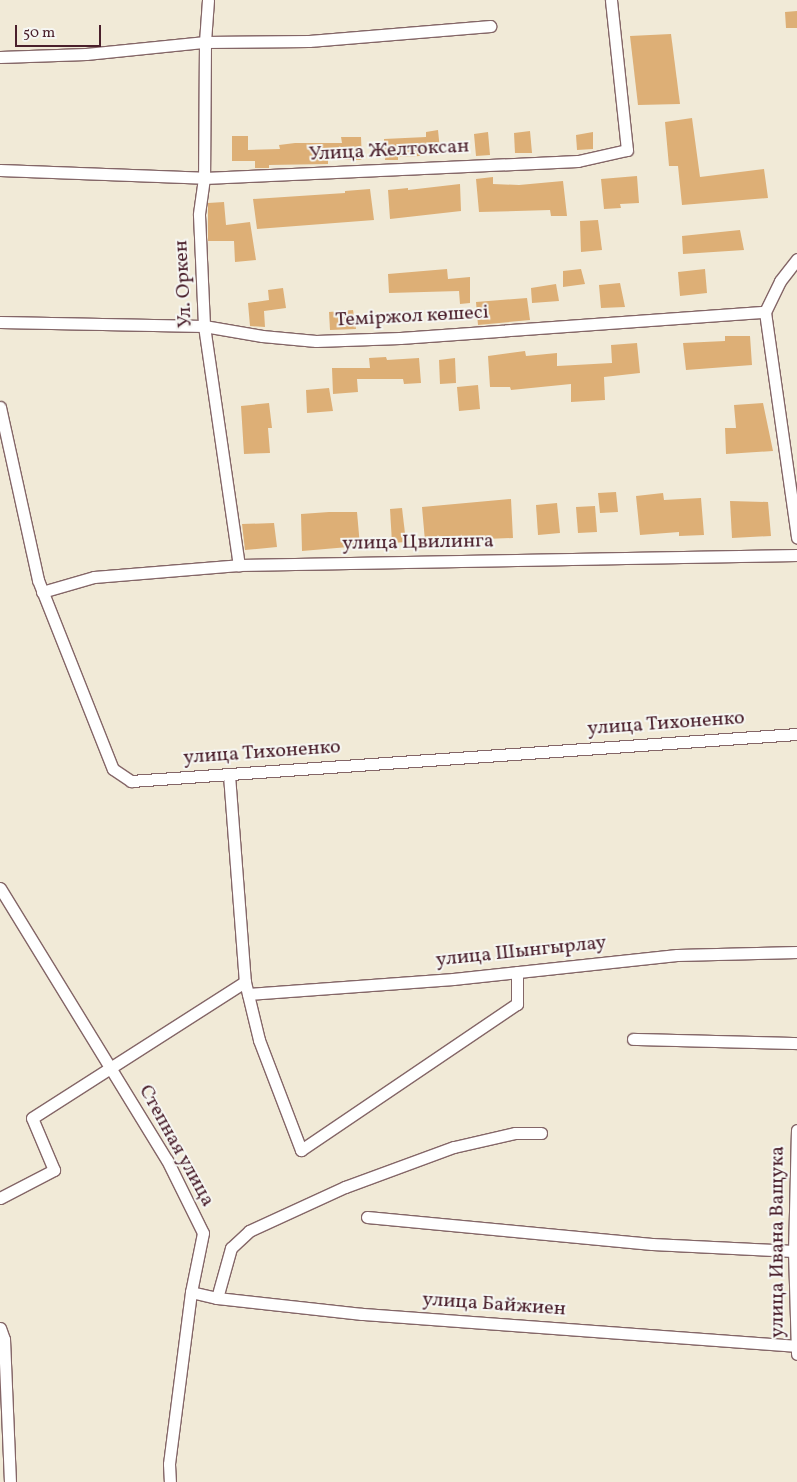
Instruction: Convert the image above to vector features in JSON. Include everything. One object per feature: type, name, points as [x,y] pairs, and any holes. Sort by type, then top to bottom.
[{"type":"street","name":"Ул. Оркен","points":[[208,0],[205,42],[204,178],[199,215],[204,326],[239,565]]},
{"type":"street","name":"Улица Желтоксан","points":[[0,170],[204,178],[578,161],[628,150],[611,0]]},
{"type":"street","points":[[0,57],[86,54],[205,42],[309,41],[490,26]]},
{"type":"street","points":[[797,259],[780,281],[765,312],[797,538]]},
{"type":"street","name":"Теміржол көшесі","points":[[0,322],[204,326],[262,336],[316,341],[400,338],[765,312]]},
{"type":"street","name":"улица Тихоненко","points":[[0,407],[42,592],[113,769],[131,782],[797,734]]},
{"type":"street","name":"улица Цвилинга","points":[[42,592],[94,577],[239,565],[797,555]]},
{"type":"street","points":[[229,775],[247,988],[259,1040],[301,1150],[517,1004],[517,972]]},
{"type":"street","name":"Степная улица","points":[[0,888],[167,1160],[203,1234],[191,1292],[169,1464],[170,1482]]},
{"type":"street","name":"улица Шынгырлау","points":[[247,988],[517,972],[677,955],[797,952]]},
{"type":"street","points":[[0,1198],[54,1170],[32,1118],[247,988]]},
{"type":"street","points":[[633,1039],[797,1043]]},
{"type":"street","name":"улица Ивана Ващука","points":[[796,1350],[794,1251],[797,1130]]},
{"type":"street","points":[[217,1298],[231,1248],[249,1231],[345,1187],[454,1147],[515,1132],[540,1133]]},
{"type":"street","points":[[367,1217],[652,1244],[794,1251]]},
{"type":"street","name":"улица Байжиен","points":[[191,1292],[217,1298],[362,1314],[796,1350]]},
{"type":"street","points":[[0,1328],[4,1339],[10,1482]]},
{"type":"building","points":[[797,11],[797,28],[786,28],[785,12]]},
{"type":"building","points":[[671,34],[680,104],[638,105],[630,36]]},
{"type":"building","points":[[692,118],[700,177],[764,169],[768,198],[682,205],[678,166],[669,166],[665,122]]},
{"type":"building","points":[[438,130],[440,150],[420,152],[420,156],[398,157],[398,160],[385,160],[384,139],[426,137],[426,132]]},
{"type":"building","points":[[530,131],[532,153],[515,153],[514,133]]},
{"type":"building","points":[[488,132],[490,155],[476,156],[474,134]]},
{"type":"building","points":[[593,132],[593,149],[577,150],[576,135]]},
{"type":"building","points":[[232,136],[248,136],[248,150],[280,149],[279,145],[295,143],[342,143],[341,137],[361,137],[362,160],[328,160],[328,164],[269,165],[269,168],[255,168],[255,161],[232,161]]},
{"type":"building","points":[[637,176],[639,203],[620,204],[621,208],[604,209],[601,179]]},
{"type":"building","points":[[493,177],[493,184],[519,185],[563,181],[567,216],[551,216],[550,210],[479,212],[476,179]]},
{"type":"building","points":[[460,184],[461,211],[390,219],[388,190],[408,188],[408,190]]},
{"type":"building","points":[[370,189],[374,220],[257,229],[253,199],[345,193],[345,191]]},
{"type":"building","points":[[224,202],[226,225],[250,222],[256,260],[235,262],[234,241],[208,241],[208,203]]},
{"type":"building","points":[[598,220],[602,250],[581,252],[580,221]]},
{"type":"building","points":[[740,230],[744,250],[683,254],[682,236]]},
{"type":"building","points":[[447,269],[448,279],[470,277],[470,303],[460,304],[459,291],[389,293],[388,274]]},
{"type":"building","points":[[581,269],[585,284],[563,287],[563,271]]},
{"type":"building","points":[[705,269],[707,293],[680,296],[678,272]]},
{"type":"building","points":[[620,283],[625,307],[601,308],[599,285]]},
{"type":"building","points":[[556,284],[559,301],[532,303],[531,288]]},
{"type":"building","points":[[283,288],[286,308],[264,311],[265,327],[250,326],[248,303],[269,300],[268,290]]},
{"type":"building","points":[[527,298],[530,320],[478,325],[476,302]]},
{"type":"building","points":[[353,310],[356,329],[330,330],[329,312]]},
{"type":"building","points":[[725,336],[750,336],[752,365],[686,370],[683,343],[725,341]]},
{"type":"building","points":[[637,343],[640,373],[604,377],[605,400],[571,402],[571,384],[511,390],[510,387],[490,387],[488,356],[525,351],[526,356],[557,353],[557,366],[612,363],[611,345]]},
{"type":"building","points":[[386,357],[387,360],[419,358],[421,383],[404,384],[403,379],[357,379],[358,392],[333,394],[332,368],[370,368],[369,358]]},
{"type":"building","points":[[455,358],[456,383],[440,384],[439,360]]},
{"type":"building","points":[[478,385],[480,409],[459,411],[457,387]]},
{"type":"building","points":[[329,388],[333,411],[307,413],[306,390]]},
{"type":"building","points":[[269,403],[272,428],[268,428],[270,453],[244,454],[241,406]]},
{"type":"building","points":[[763,403],[773,451],[726,454],[725,428],[736,428],[734,405]]},
{"type":"building","points":[[616,492],[618,512],[600,513],[598,493]]},
{"type":"building","points":[[663,493],[664,500],[701,498],[704,535],[679,536],[679,532],[640,535],[636,496]]},
{"type":"building","points":[[511,499],[513,538],[460,540],[460,537],[425,541],[422,507]]},
{"type":"building","points":[[730,501],[768,502],[771,536],[732,538]]},
{"type":"building","points":[[557,503],[560,533],[538,535],[536,505]]},
{"type":"building","points":[[595,506],[597,532],[578,533],[576,507]]},
{"type":"building","points":[[402,508],[406,542],[392,543],[390,509]]},
{"type":"building","points":[[357,512],[360,546],[302,551],[301,514]]},
{"type":"building","points":[[274,523],[277,547],[245,550],[242,524]]}]
